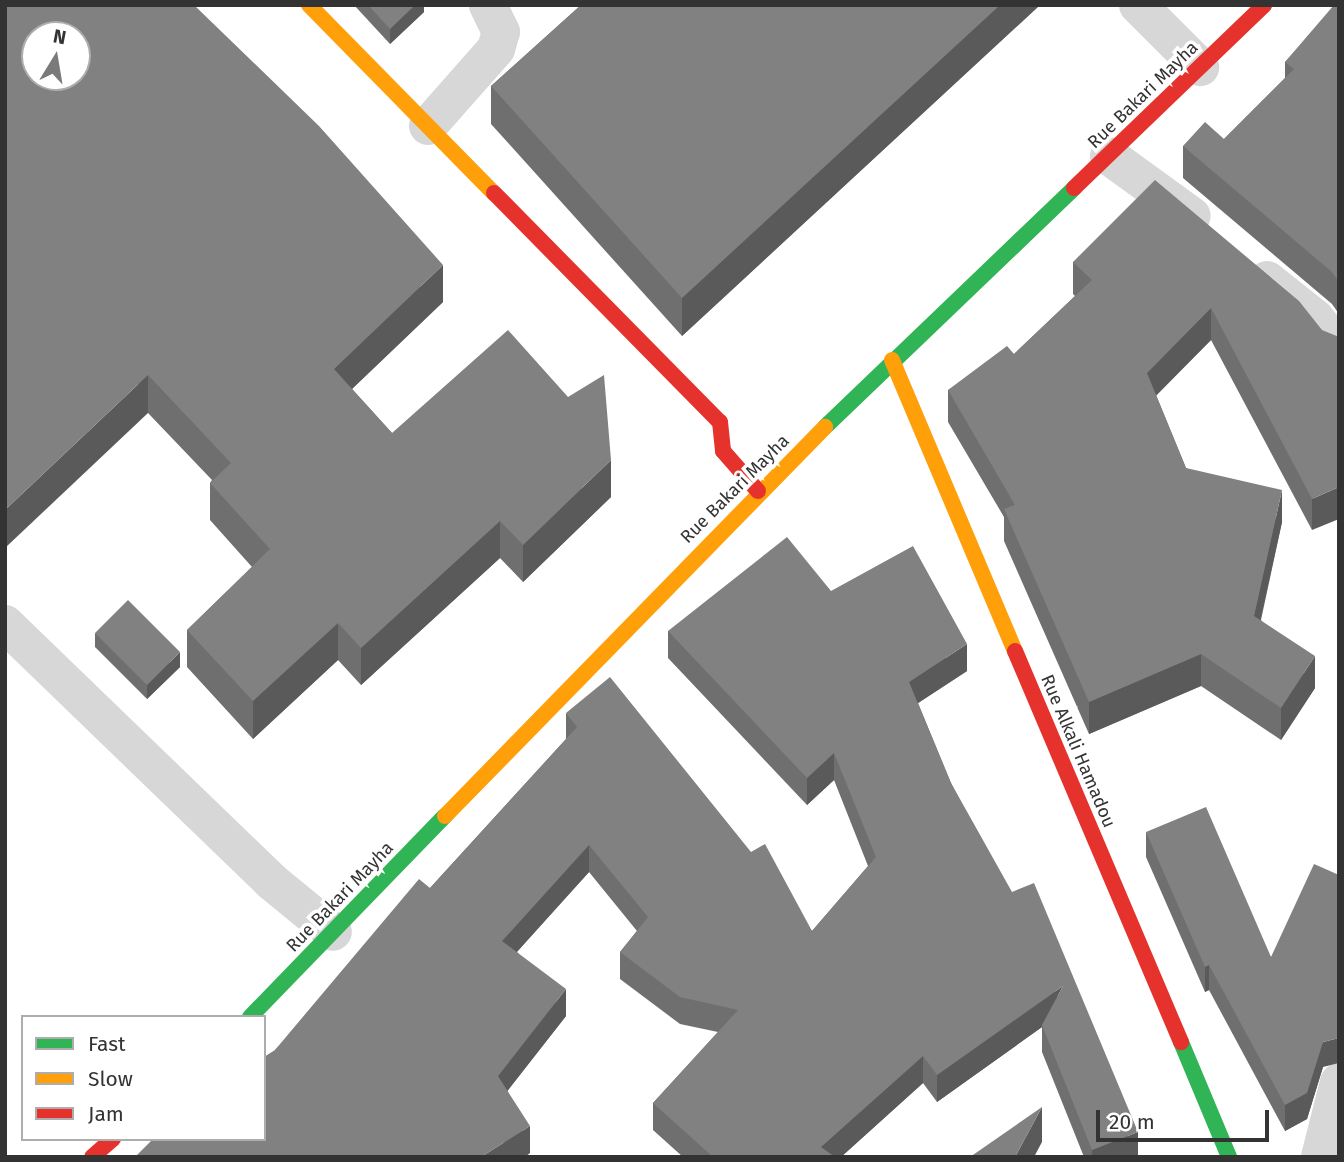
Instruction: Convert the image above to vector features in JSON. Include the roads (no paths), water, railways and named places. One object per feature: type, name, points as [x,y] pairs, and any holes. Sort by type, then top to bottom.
[{"type":"street","points":[[309,5],[720,422],[723,450],[758,491]]},
{"type":"street","points":[[428,126],[496,50],[501,32],[488,5]]},
{"type":"street","points":[[1138,5],[1200,67]]},
{"type":"street","name":"Rue Bakari Mayha","points":[[252,1015],[758,491],[1264,5]]},
{"type":"street","points":[[1109,156],[1158,186],[1225,246],[1315,318],[1339,348]]},
{"type":"street","name":"Rue Alkali Hamadou","points":[[892,360],[1229,1157]]},
{"type":"street","points":[[5,624],[271,881],[333,932]]},
{"type":"street","points":[[1321,1157],[1339,1082]]},
{"type":"street","points":[[92,1157],[111,1141]]}]
